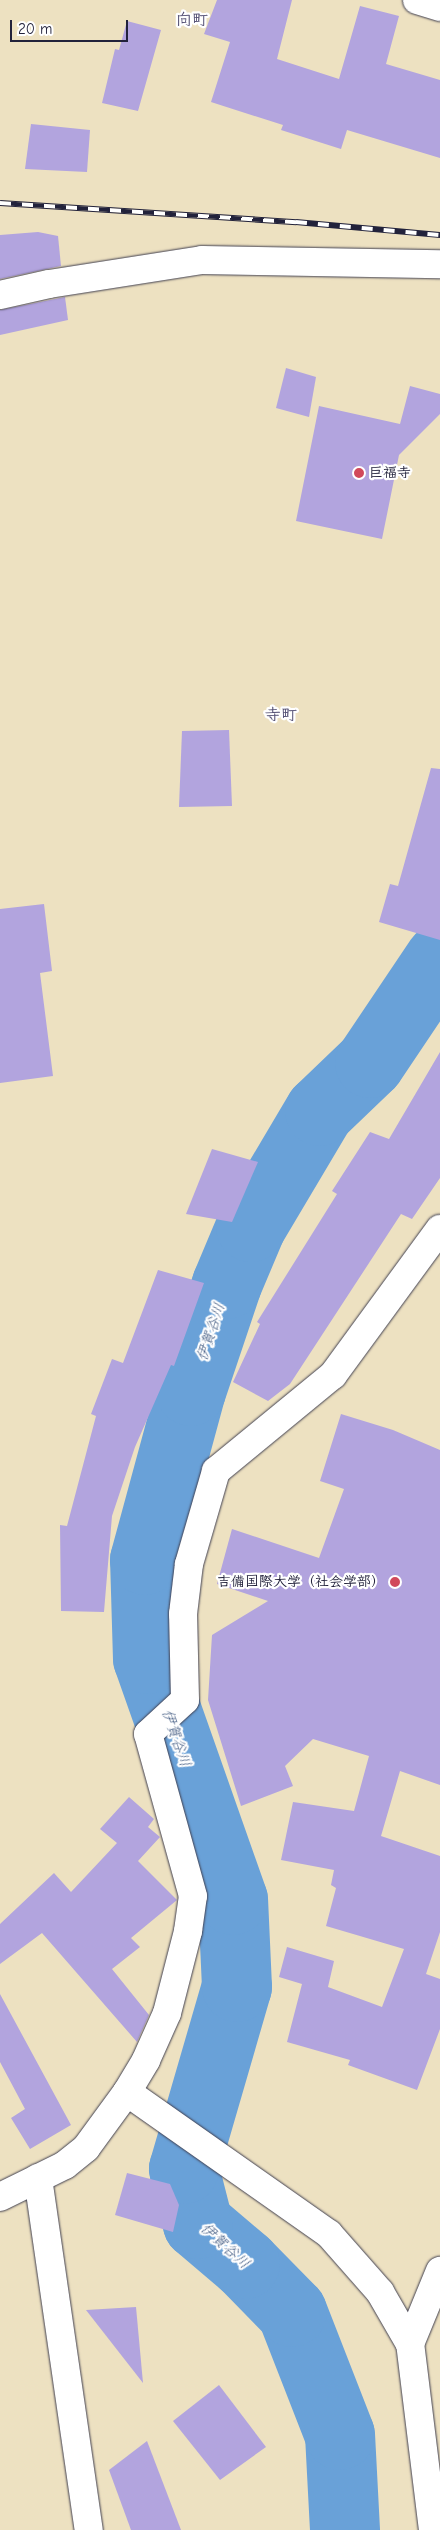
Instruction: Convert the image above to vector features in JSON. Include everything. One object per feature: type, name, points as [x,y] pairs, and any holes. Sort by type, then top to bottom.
[{"type":"street","points":[[417,0],[440,7]]},
{"type":"street","points":[[0,295],[202,260],[440,264]]},
{"type":"street","points":[[0,2197],[65,2165],[137,2100],[146,2060],[167,2013],[188,1931],[193,1896],[148,1734],[184,1700],[183,1614],[188,1564],[216,1471],[333,1375],[440,1229]]},
{"type":"street","points":[[137,2100],[329,2234],[380,2292],[410,2344],[433,2530]]},
{"type":"street","points":[[38,2178],[89,2530]]},
{"type":"street","points":[[410,2344],[440,2271]]},
{"type":"building","points":[[217,0],[292,0],[277,59],[339,79],[360,6],[399,16],[386,64],[440,80],[440,158],[347,130],[341,149],[281,130],[283,125],[211,102],[230,42],[204,34]]},
{"type":"building","points":[[127,21],[161,30],[138,111],[102,103],[115,49],[119,50]]},
{"type":"building","points":[[31,124],[90,130],[87,172],[25,169]]},
{"type":"building","points":[[38,232],[58,236],[61,266],[0,279],[0,235]]},
{"type":"building","points":[[65,297],[68,320],[0,335],[0,310]]},
{"type":"building","points":[[286,368],[316,377],[309,417],[276,408]]},
{"type":"building","points":[[410,386],[440,394],[440,414],[399,455],[382,539],[296,521],[319,406],[400,424]]},
{"type":"building","points":[[229,730],[232,806],[179,807],[182,731]]},
{"type":"building","points":[[431,768],[440,769],[440,940],[379,922],[390,884],[398,886]]},
{"type":"building","points":[[44,904],[52,971],[40,973],[53,1076],[0,1083],[0,909]]},
{"type":"building","points":[[440,1052],[440,1178],[412,1219],[401,1214],[290,1384],[268,1401],[233,1382],[260,1324],[257,1322],[337,1194],[332,1191],[370,1132],[389,1139]]},
{"type":"building","points":[[212,1149],[258,1162],[232,1222],[186,1214]]},
{"type":"building","points":[[158,1270],[204,1283],[174,1366],[171,1365],[135,1447],[112,1516],[104,1612],[61,1611],[60,1525],[67,1526],[96,1416],[91,1414],[112,1359],[123,1363]]},
{"type":"building","points":[[341,1414],[393,1430],[440,1450],[440,1785],[400,1771],[381,1836],[440,1856],[440,1932],[426,1974],[440,1979],[440,2029],[417,2090],[348,2065],[350,2060],[287,2042],[302,1984],[279,1977],[287,1947],[334,1961],[328,1987],[382,2007],[404,1949],[326,1926],[336,1888],[331,1885],[334,1870],[281,1860],[293,1802],[354,1811],[369,1756],[313,1739],[285,1766],[293,1786],[241,1806],[208,1700],[212,1635],[268,1601],[217,1584],[232,1529],[319,1558],[344,1489],[320,1481]]},
{"type":"building","points":[[129,1797],[154,1819],[148,1827],[160,1837],[138,1861],[177,1900],[131,1938],[140,1947],[112,1969],[149,2015],[137,2042],[42,1933],[0,1964],[0,1924],[54,1873],[71,1892],[117,1843],[100,1829]]},
{"type":"building","points":[[0,1994],[71,2125],[30,2149],[11,2118],[25,2109],[0,2062]]},
{"type":"building","points":[[127,2173],[170,2184],[179,2205],[173,2232],[115,2215]]},
{"type":"building","points":[[136,2307],[143,2383],[86,2310]]},
{"type":"building","points":[[219,2385],[266,2447],[220,2480],[173,2421]]},
{"type":"building","points":[[147,2441],[181,2530],[131,2530],[109,2470]]},
{"type":"waterway","name":"伊賀谷川","points":[[345,2530],[340,2435],[292,2312],[245,2264],[198,2224],[184,2169],[237,1987],[233,1900],[148,1659],[145,1560],[191,1391],[227,1284],[251,1227],[320,1111],[370,1063],[440,959]]},
{"type":"railway","points":[[0,203],[296,222],[440,235]]},
{"type":"place","name":"巨福寺","points":[[359,473]]},
{"type":"place","name":"吉備国際大学（社会学部）","points":[[395,1582]]},
{"type":"district","name":"向町","points":[[192,20]]},
{"type":"district","name":"寺町","points":[[281,715]]}]
